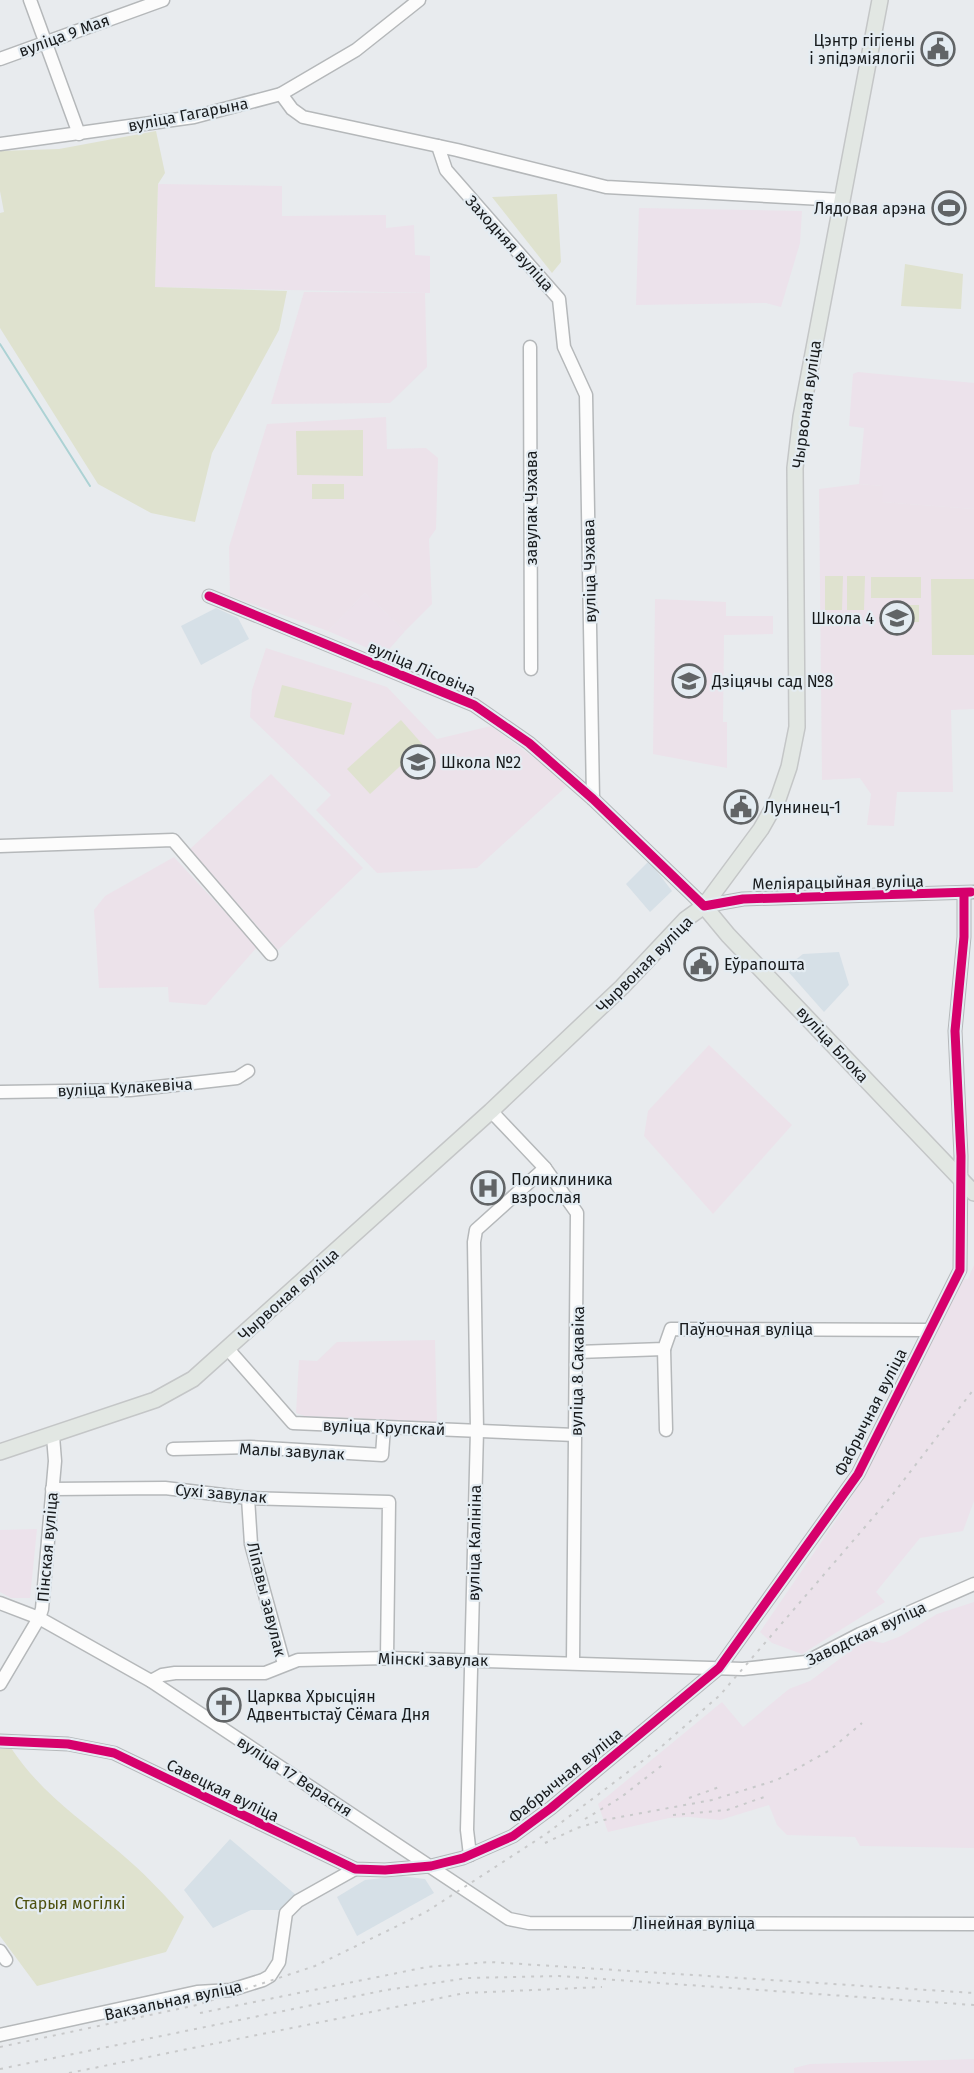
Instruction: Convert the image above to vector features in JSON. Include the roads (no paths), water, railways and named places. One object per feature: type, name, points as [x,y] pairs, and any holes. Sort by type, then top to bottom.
[{"type":"main road","name":"Чырвоная вуліца","points":[[0,1452],[155,1400],[193,1379],[491,1111],[622,987],[686,919],[704,906],[761,829],[774,806],[789,768],[794,747],[798,687],[795,468],[803,406],[880,0]]},
{"type":"main road","name":"вуліца Блока","points":[[704,906],[728,935],[974,1194]]},
{"type":"street","points":[[30,0],[79,134]]},
{"type":"street","name":"вуліца 9 Мая","points":[[0,59],[163,0]]},
{"type":"street","name":"вуліца Гагарына","points":[[0,144],[194,117],[281,94],[356,50],[419,0]]},
{"type":"street","points":[[281,94],[292,109],[303,117],[438,146],[606,187],[841,200]]},
{"type":"street","name":"Заходняя вуліца","points":[[438,146],[446,170],[559,299],[564,347]]},
{"type":"street","name":"завулак Чэхава","points":[[530,347],[531,669]]},
{"type":"street","name":"вуліца Чэхава","points":[[564,347],[586,395],[593,798]]},
{"type":"street","name":"вуліца Лісовіча","points":[[209,596],[474,705],[529,743],[593,798],[704,906]]},
{"type":"street","points":[[0,846],[173,840],[271,954]]},
{"type":"street","name":"Меліярацыйная вуліца","points":[[704,906],[743,899],[969,893]]},
{"type":"street","name":"Фабрычная вуліца","points":[[431,1866],[470,1855],[513,1836],[551,1808],[719,1668],[858,1474],[960,1270],[962,1181],[955,1031],[969,893]]},
{"type":"street","name":"вуліца Кулакевіча","points":[[0,1092],[130,1090],[237,1078],[248,1071]]},
{"type":"street","name":"вуліца 8 Сакавіка","points":[[491,1111],[545,1168],[578,1213],[573,1663]]},
{"type":"street","name":"вуліца Калініна","points":[[470,1855],[467,1830],[477,1430],[474,1242],[476,1230],[545,1168]]},
{"type":"street","name":"Паўночная вуліца","points":[[577,1352],[664,1349],[671,1329],[929,1330]]},
{"type":"street","name":"вуліца Крупскай","points":[[227,1348],[293,1423],[575,1435]]},
{"type":"street","points":[[664,1349],[666,1430]]},
{"type":"street","name":"Малы завулак","points":[[173,1449],[250,1447],[382,1455],[384,1427]]},
{"type":"street","name":"Пінская вуліца","points":[[0,1684],[39,1618],[56,1449],[53,1436]]},
{"type":"street","name":"Сухі завулак","points":[[52,1489],[165,1488],[248,1498],[389,1502],[387,1658]]},
{"type":"street","name":"Ліпавы завулак","points":[[248,1498],[251,1544],[284,1664]]},
{"type":"street","name":"Заводская вуліца","points":[[719,1668],[784,1667],[806,1662],[860,1634],[974,1584]]},
{"type":"street","name":"вуліца 17 Верасня","points":[[0,1603],[39,1618],[151,1681],[431,1866]]},
{"type":"street","name":"Мінскі завулак","points":[[151,1681],[162,1675],[175,1673],[265,1673],[298,1660],[472,1659],[719,1668]]},
{"type":"street","name":"Савецкая вуліца","points":[[0,1741],[77,1745],[114,1753],[355,1869],[385,1870],[431,1866]]},
{"type":"street","name":"Лінейная вуліца","points":[[431,1866],[495,1911],[509,1919],[529,1923],[974,1924]]},
{"type":"street","name":"Вакзальная вуліца","points":[[0,2035],[197,1992],[231,1990],[263,1980],[276,1969],[279,1962],[286,1913],[298,1901],[355,1869]]},
{"type":"waterway","points":[[0,344],[90,486]]},
{"type":"railway","points":[[0,2047],[197,2005],[315,1966],[426,1912],[546,1834],[661,1747],[720,1695],[890,1498],[974,1389]]},
{"type":"railway","points":[[545,1843],[577,1828],[604,1820],[712,1800],[777,1780],[830,1750],[862,1723]]},
{"type":"railway","points":[[585,1819],[620,1798],[665,1763]]},
{"type":"railway","points":[[689,1798],[722,1786]]},
{"type":"railway","points":[[673,1815],[727,1810],[767,1796]]},
{"type":"railway","points":[[200,2013],[427,1967],[490,1962],[974,1993]]},
{"type":"railway","points":[[0,2069],[386,1990],[468,1978],[559,1976],[974,2005]]},
{"type":"railway","points":[[69,2073],[465,1993],[602,1987]]},
{"type":"place","name":"Цэнтр гігіены і эпідэміялогіі","points":[[938,49]]},
{"type":"place","name":"Лядовая арэна","points":[[949,208]]},
{"type":"place","name":"Школа 4","points":[[897,618]]},
{"type":"place","name":"Дзіцячы сад №8","points":[[689,681]]},
{"type":"place","name":"Школа №2","points":[[418,762]]},
{"type":"place","name":"Лунинец-1","points":[[741,807]]},
{"type":"place","name":"Еўрапошта","points":[[701,964]]},
{"type":"place","name":"Поликлиника взрослая","points":[[488,1188]]},
{"type":"place","name":"Царква Хрысціян Адвентыстаў Сёмага Дня","points":[[224,1705]]},
{"type":"park label","name":"Старыя могілкі","points":[[70,1903]]}]
